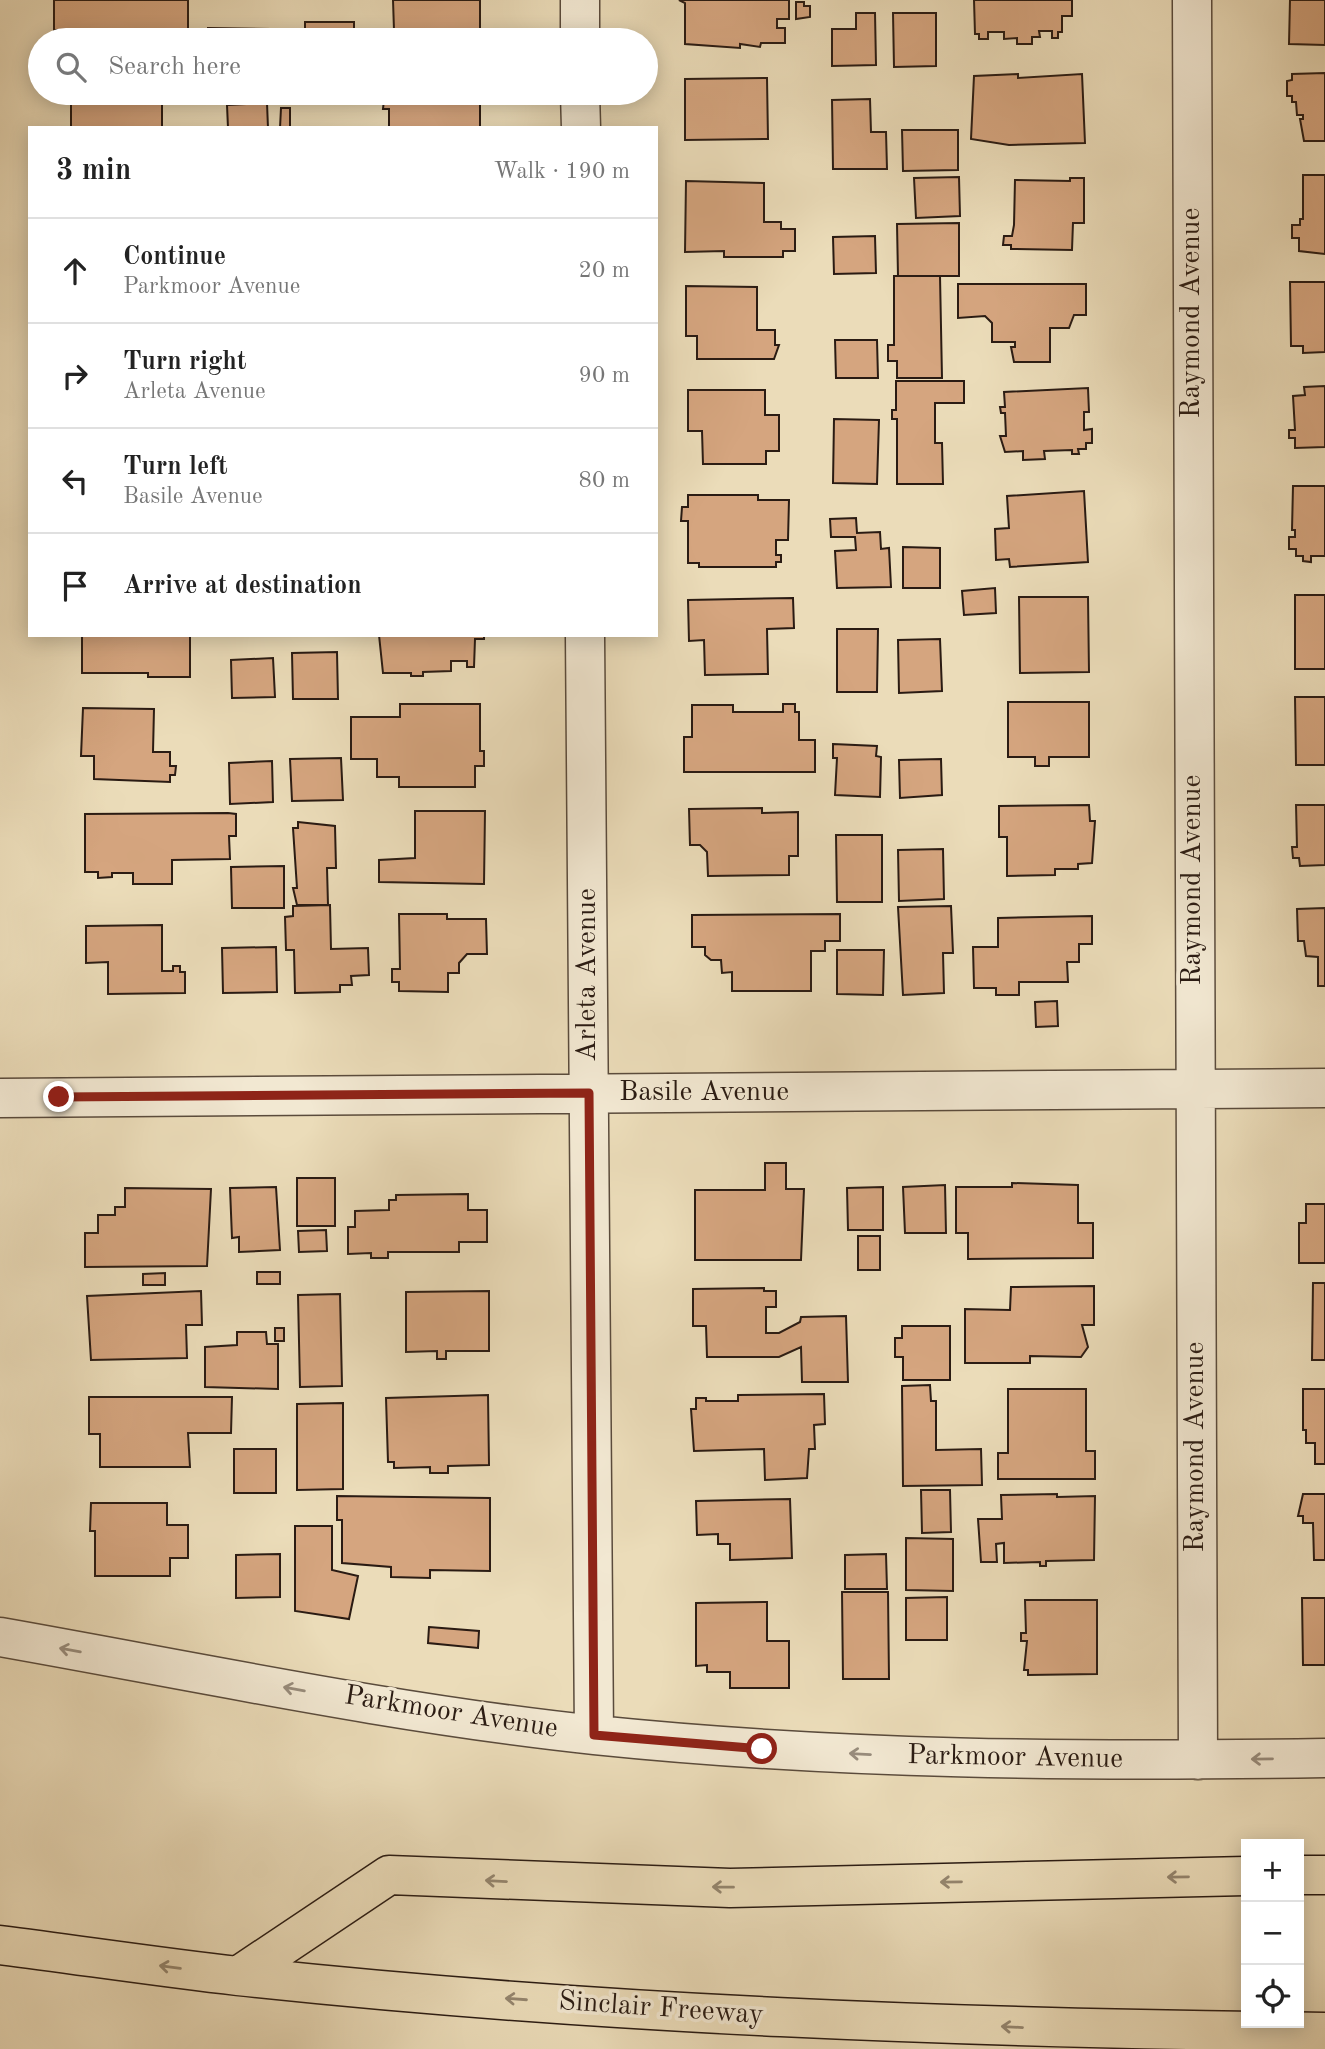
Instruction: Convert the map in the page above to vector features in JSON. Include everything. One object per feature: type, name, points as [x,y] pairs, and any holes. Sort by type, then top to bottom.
[{"type":"highway","points":[[238,1976],[390,1875],[730,1888],[1241,1875]]},
{"type":"highway","points":[[1304,1875],[1325,1875]]},
{"type":"highway","name":"Sinclair Freeway","points":[[0,1945],[238,1976],[478,1997],[766,2015],[1080,2030],[1325,2032]]},
{"type":"street","points":[[580,0],[580,28]]},
{"type":"street","name":"Raymond Avenue","points":[[1192,0],[1198,1760]]},
{"type":"street","points":[[580,105],[581,126]]},
{"type":"street","name":"Arleta Avenue","points":[[585,637],[594,1735]]},
{"type":"street","name":"Basile Avenue","points":[[0,1098],[1325,1088]]},
{"type":"street","name":"Parkmoor Avenue","points":[[0,1637],[421,1711],[594,1735],[762,1749],[992,1760],[1325,1758]]},
{"type":"building","points":[[54,0],[188,0],[188,28],[54,28]]},
{"type":"building","points":[[393,0],[480,0],[480,28],[394,28]]},
{"type":"building","points":[[679,0],[789,0],[789,19],[777,19],[777,28],[785,28],[785,43],[761,43],[760,47],[740,44],[740,48],[685,44],[685,3]]},
{"type":"building","points":[[974,0],[1072,0],[1072,16],[1062,16],[1062,32],[1058,32],[1058,38],[1052,38],[1052,31],[1039,31],[1040,37],[1032,37],[1032,44],[1017,44],[1017,38],[1004,39],[1004,32],[988,32],[988,39],[979,39],[979,34],[975,34]]},
{"type":"building","points":[[1290,0],[1325,0],[1325,45],[1289,44]]},
{"type":"building","points":[[796,2],[804,2],[804,6],[810,6],[810,17],[796,19]]},
{"type":"building","points":[[856,13],[875,13],[876,65],[832,66],[832,29],[856,29]]},
{"type":"building","points":[[893,13],[936,13],[936,66],[894,67]]},
{"type":"building","points":[[305,22],[354,22],[354,28],[305,28]]},
{"type":"building","points":[[1325,73],[1325,141],[1304,141],[1300,119],[1303,119],[1303,115],[1297,115],[1296,102],[1292,102],[1292,96],[1287,96],[1287,81],[1292,80],[1292,74]]},
{"type":"building","points":[[1018,74],[1018,78],[1082,74],[1085,143],[1009,145],[971,139],[974,76]]},
{"type":"building","points":[[767,78],[768,139],[685,140],[685,79]]},
{"type":"building","points":[[870,99],[871,132],[886,132],[887,169],[833,169],[832,100]]},
{"type":"building","points":[[71,105],[162,105],[162,126],[71,126]]},
{"type":"building","points":[[227,105],[267,105],[268,126],[228,126]]},
{"type":"building","points":[[383,105],[480,105],[480,126],[389,126],[389,109],[383,109]]},
{"type":"building","points":[[281,108],[290,108],[290,126],[280,126]]},
{"type":"building","points":[[902,130],[958,130],[958,170],[903,171]]},
{"type":"building","points":[[1303,175],[1325,175],[1325,254],[1299,251],[1299,238],[1292,238],[1292,225],[1300,225],[1300,219],[1303,219]]},
{"type":"building","points":[[959,177],[960,216],[916,218],[914,178]]},
{"type":"building","points":[[1070,178],[1084,178],[1084,223],[1073,223],[1072,250],[1011,249],[1011,245],[1003,245],[1004,236],[1012,236],[1015,180],[1070,181]]},
{"type":"building","points":[[686,181],[764,183],[764,222],[781,222],[781,229],[795,229],[795,251],[783,251],[783,257],[724,257],[724,251],[685,252]]},
{"type":"building","points":[[959,223],[959,276],[898,276],[897,224]]},
{"type":"building","points":[[875,236],[876,273],[834,274],[833,237]]},
{"type":"building","points":[[894,276],[940,276],[942,378],[897,378],[897,361],[888,361],[888,345],[894,345]]},
{"type":"building","points":[[1290,282],[1325,282],[1325,352],[1303,353],[1303,346],[1291,346]]},
{"type":"building","points":[[958,284],[1086,284],[1086,315],[1074,315],[1069,328],[1050,328],[1050,362],[1014,362],[1011,347],[1015,347],[1015,342],[992,342],[992,323],[985,316],[958,318]]},
{"type":"building","points":[[686,286],[757,287],[757,330],[775,330],[775,345],[779,345],[774,359],[697,359],[697,336],[686,336]]},
{"type":"building","points":[[835,340],[877,340],[878,378],[836,378]]},
{"type":"building","points":[[896,381],[964,381],[964,403],[935,403],[935,443],[942,443],[943,484],[897,484],[897,419],[892,419],[892,410],[896,410]]},
{"type":"building","points":[[1325,386],[1325,447],[1295,448],[1295,438],[1289,438],[1289,430],[1295,430],[1293,396],[1305,395],[1304,387]]},
{"type":"building","points":[[1088,388],[1089,412],[1084,412],[1084,430],[1092,429],[1092,443],[1086,443],[1086,449],[1078,449],[1079,454],[1072,454],[1072,450],[1044,451],[1045,459],[1023,460],[1023,451],[1005,452],[1000,436],[1006,436],[1005,413],[1001,413],[1000,407],[1005,407],[1004,392]]},
{"type":"building","points":[[688,390],[765,390],[765,415],[779,415],[779,451],[766,451],[766,464],[703,464],[702,431],[688,431]]},
{"type":"building","points":[[834,419],[879,420],[877,484],[833,483]]},
{"type":"building","points":[[1293,486],[1325,486],[1325,556],[1311,556],[1311,562],[1303,561],[1303,556],[1296,556],[1296,549],[1289,549],[1289,537],[1295,537],[1295,530],[1292,530]]},
{"type":"building","points":[[1084,491],[1088,562],[1010,567],[1009,559],[996,560],[995,529],[1009,528],[1007,496]]},
{"type":"building","points":[[688,495],[758,495],[758,500],[789,500],[788,540],[776,540],[776,555],[781,555],[781,562],[776,562],[776,567],[699,567],[699,563],[688,563],[688,521],[681,521],[682,507],[688,507]]},
{"type":"building","points":[[856,518],[857,533],[880,532],[881,549],[889,548],[891,587],[837,588],[835,551],[856,550],[855,537],[831,537],[830,519]]},
{"type":"building","points":[[903,547],[940,548],[940,588],[903,588]]},
{"type":"building","points":[[995,588],[996,613],[964,615],[962,591]]},
{"type":"building","points":[[1295,595],[1325,595],[1325,669],[1295,669]]},
{"type":"building","points":[[1019,597],[1088,597],[1089,672],[1020,673]]},
{"type":"building","points":[[793,598],[794,628],[767,629],[768,674],[705,675],[704,640],[689,641],[688,600]]},
{"type":"building","points":[[837,629],[878,629],[877,692],[837,692]]},
{"type":"building","points":[[82,637],[190,637],[190,677],[148,677],[148,673],[82,673]]},
{"type":"building","points":[[379,637],[484,637],[475,639],[474,667],[467,667],[467,661],[451,661],[451,671],[423,672],[423,676],[383,673]]},
{"type":"building","points":[[940,639],[942,691],[899,693],[898,640]]},
{"type":"building","points":[[337,652],[338,699],[293,699],[292,653]]},
{"type":"building","points":[[273,658],[275,697],[232,698],[231,660]]},
{"type":"building","points":[[1295,697],[1325,697],[1325,765],[1296,765]]},
{"type":"building","points":[[1008,702],[1089,702],[1089,757],[1049,757],[1049,766],[1035,766],[1035,757],[1008,757]]},
{"type":"building","points":[[400,704],[480,704],[480,751],[484,751],[484,766],[475,766],[475,787],[399,787],[399,777],[377,777],[377,759],[351,759],[351,717],[400,717]]},
{"type":"building","points":[[783,704],[795,704],[795,712],[799,712],[799,740],[815,740],[815,772],[684,772],[684,737],[692,737],[692,705],[733,705],[733,712],[783,712]]},
{"type":"building","points":[[83,708],[154,709],[153,752],[170,752],[170,766],[176,766],[175,775],[170,775],[170,782],[94,779],[94,756],[81,756]]},
{"type":"building","points":[[833,744],[877,746],[876,756],[881,757],[880,797],[835,795],[837,758],[833,758]]},
{"type":"building","points":[[341,758],[343,800],[292,801],[290,759]]},
{"type":"building","points":[[941,759],[942,795],[900,798],[899,760]]},
{"type":"building","points":[[272,761],[273,802],[230,804],[229,763]]},
{"type":"building","points":[[1089,805],[1090,821],[1095,821],[1092,863],[1078,864],[1078,869],[1055,869],[1055,875],[1007,876],[1007,837],[999,837],[999,806]]},
{"type":"building","points":[[1296,805],[1325,805],[1325,865],[1300,866],[1299,858],[1293,858],[1292,847],[1297,847]]},
{"type":"building","points":[[762,808],[762,813],[798,812],[798,856],[789,856],[789,875],[708,876],[707,852],[700,845],[690,845],[689,809]]},
{"type":"building","points":[[415,811],[485,811],[484,884],[379,882],[379,860],[415,858]]},
{"type":"building","points":[[85,814],[236,814],[236,836],[229,836],[230,859],[172,860],[172,884],[133,884],[133,873],[112,873],[112,877],[98,878],[98,872],[85,872]]},
{"type":"building","points":[[298,822],[335,826],[336,868],[327,868],[328,905],[297,905],[293,888],[297,888],[293,828],[298,828]]},
{"type":"building","points":[[836,835],[882,835],[882,902],[837,902]]},
{"type":"building","points":[[943,849],[944,899],[899,901],[898,850]]},
{"type":"building","points":[[284,866],[284,908],[232,908],[231,867]]},
{"type":"building","points":[[330,905],[331,949],[368,948],[369,975],[351,976],[352,985],[340,985],[340,992],[295,993],[294,950],[286,950],[285,917],[293,916],[293,906]]},
{"type":"building","points":[[951,906],[953,953],[943,953],[944,993],[903,995],[898,907]]},
{"type":"building","points":[[1325,908],[1325,986],[1318,986],[1318,957],[1306,956],[1304,941],[1298,941],[1297,909]]},
{"type":"building","points":[[399,914],[447,914],[447,919],[486,919],[487,954],[467,954],[459,963],[459,973],[448,973],[448,992],[399,991],[399,982],[392,982],[392,969],[400,969]]},
{"type":"building","points":[[840,914],[840,941],[825,941],[825,951],[811,951],[811,991],[732,991],[732,972],[722,973],[721,960],[711,960],[705,955],[705,947],[692,947],[692,915]]},
{"type":"building","points":[[1092,916],[1092,944],[1079,944],[1079,962],[1067,962],[1068,982],[1019,982],[1019,995],[996,995],[996,988],[974,988],[973,947],[998,947],[998,918]]},
{"type":"building","points":[[162,925],[162,971],[173,971],[173,966],[180,966],[180,972],[185,972],[185,993],[108,994],[108,962],[86,963],[86,926]]},
{"type":"building","points":[[276,947],[277,992],[223,993],[222,948]]},
{"type":"building","points":[[837,950],[884,950],[883,995],[837,994]]},
{"type":"building","points":[[1057,1001],[1058,1026],[1036,1027],[1035,1002]]},
{"type":"building","points":[[765,1163],[786,1163],[786,1189],[804,1189],[801,1260],[695,1260],[695,1190],[765,1190]]},
{"type":"building","points":[[297,1178],[335,1178],[335,1226],[297,1226]]},
{"type":"building","points":[[1012,1183],[1078,1185],[1078,1223],[1093,1223],[1093,1258],[968,1259],[968,1233],[956,1233],[956,1187],[1012,1187]]},
{"type":"building","points":[[945,1185],[946,1233],[905,1233],[903,1187]]},
{"type":"building","points":[[276,1187],[280,1250],[239,1252],[239,1237],[232,1238],[230,1188]]},
{"type":"building","points":[[883,1187],[883,1230],[848,1230],[847,1188]]},
{"type":"building","points":[[125,1188],[211,1189],[207,1266],[85,1267],[85,1233],[98,1233],[98,1215],[115,1215],[115,1207],[125,1207]]},
{"type":"building","points":[[468,1194],[468,1210],[487,1210],[487,1242],[459,1242],[459,1252],[388,1252],[388,1258],[371,1258],[371,1253],[348,1254],[348,1227],[355,1227],[355,1211],[389,1210],[389,1200],[396,1200],[396,1195]]},
{"type":"building","points":[[1306,1204],[1325,1204],[1325,1263],[1299,1263],[1299,1223],[1306,1223]]},
{"type":"building","points":[[326,1230],[327,1251],[299,1252],[298,1231]]},
{"type":"building","points":[[858,1236],[880,1236],[880,1270],[858,1270]]},
{"type":"building","points":[[257,1272],[280,1272],[280,1284],[257,1284]]},
{"type":"building","points":[[165,1273],[165,1285],[143,1285],[143,1274]]},
{"type":"building","points":[[1313,1283],[1325,1283],[1325,1360],[1312,1360]]},
{"type":"building","points":[[1094,1286],[1094,1325],[1082,1325],[1088,1347],[1081,1357],[1030,1356],[1030,1363],[965,1363],[965,1309],[1010,1310],[1011,1287]]},
{"type":"building","points":[[764,1288],[764,1291],[776,1291],[776,1307],[766,1307],[766,1333],[779,1333],[800,1322],[801,1317],[846,1316],[848,1382],[802,1382],[801,1347],[779,1357],[707,1357],[706,1326],[693,1326],[693,1289]]},
{"type":"building","points":[[201,1291],[202,1325],[186,1325],[187,1358],[91,1360],[87,1296]]},
{"type":"building","points":[[489,1291],[489,1351],[446,1351],[446,1359],[437,1359],[437,1351],[406,1352],[406,1292]]},
{"type":"building","points":[[340,1294],[342,1386],[300,1387],[298,1295]]},
{"type":"building","points":[[902,1326],[950,1326],[950,1380],[903,1380],[903,1357],[895,1357],[895,1338],[902,1338]]},
{"type":"building","points":[[275,1328],[284,1328],[284,1341],[275,1341]]},
{"type":"building","points":[[237,1332],[266,1332],[267,1344],[278,1344],[278,1389],[205,1387],[205,1347],[237,1345]]},
{"type":"building","points":[[930,1385],[931,1401],[936,1401],[936,1450],[981,1449],[982,1485],[903,1486],[902,1386]]},
{"type":"building","points":[[1008,1389],[1086,1389],[1086,1451],[1095,1451],[1095,1479],[998,1479],[998,1453],[1008,1453]]},
{"type":"building","points":[[1303,1389],[1325,1389],[1325,1464],[1315,1464],[1315,1443],[1306,1443],[1306,1430],[1303,1430]]},
{"type":"building","points":[[824,1394],[825,1424],[814,1425],[815,1449],[809,1449],[807,1478],[765,1480],[764,1449],[694,1451],[691,1409],[696,1409],[696,1398],[706,1398],[706,1401],[738,1401],[738,1395]]},
{"type":"building","points":[[488,1395],[489,1465],[448,1466],[448,1473],[430,1473],[430,1467],[394,1468],[394,1462],[388,1462],[386,1398]]},
{"type":"building","points":[[89,1397],[232,1397],[231,1433],[188,1433],[190,1467],[100,1467],[100,1434],[89,1434]]},
{"type":"building","points":[[343,1403],[343,1489],[297,1490],[297,1404]]},
{"type":"building","points":[[234,1449],[276,1449],[276,1493],[234,1493]]},
{"type":"building","points":[[921,1490],[950,1490],[951,1532],[922,1533]]},
{"type":"building","points":[[1057,1494],[1057,1497],[1095,1496],[1094,1560],[1046,1561],[1046,1566],[1040,1566],[1040,1562],[1004,1563],[1004,1543],[996,1544],[997,1562],[981,1562],[978,1519],[1002,1519],[1001,1495]]},
{"type":"building","points":[[1303,1494],[1325,1494],[1325,1560],[1314,1560],[1313,1523],[1303,1523],[1303,1516],[1298,1516]]},
{"type":"building","points":[[337,1496],[490,1498],[490,1571],[430,1570],[430,1578],[391,1577],[391,1567],[342,1563],[342,1520],[337,1520]]},
{"type":"building","points":[[790,1499],[792,1558],[730,1560],[730,1544],[718,1544],[718,1534],[697,1535],[696,1501]]},
{"type":"building","points":[[91,1503],[167,1503],[167,1525],[188,1525],[188,1558],[170,1558],[170,1576],[95,1576],[95,1531],[90,1531]]},
{"type":"building","points":[[295,1526],[332,1526],[332,1570],[358,1576],[349,1619],[295,1611]]},
{"type":"building","points":[[906,1538],[953,1539],[953,1591],[906,1590]]},
{"type":"building","points":[[280,1554],[280,1597],[236,1598],[236,1555]]},
{"type":"building","points":[[886,1554],[887,1589],[845,1589],[845,1555]]},
{"type":"building","points":[[842,1592],[888,1592],[889,1679],[843,1679]]},
{"type":"building","points":[[947,1597],[947,1640],[906,1640],[906,1598]]},
{"type":"building","points":[[1302,1598],[1325,1598],[1325,1665],[1303,1665]]},
{"type":"building","points":[[1025,1600],[1097,1600],[1097,1674],[1028,1675],[1028,1670],[1024,1670],[1027,1641],[1021,1641],[1021,1633],[1026,1633]]},
{"type":"building","points":[[767,1602],[767,1641],[789,1641],[789,1688],[730,1688],[730,1672],[707,1672],[707,1665],[696,1666],[696,1603]]},
{"type":"building","points":[[429,1627],[479,1631],[478,1648],[428,1643]]},
{"type":"route","points":[[59,1097],[589,1093],[594,1735],[762,1749]]}]
